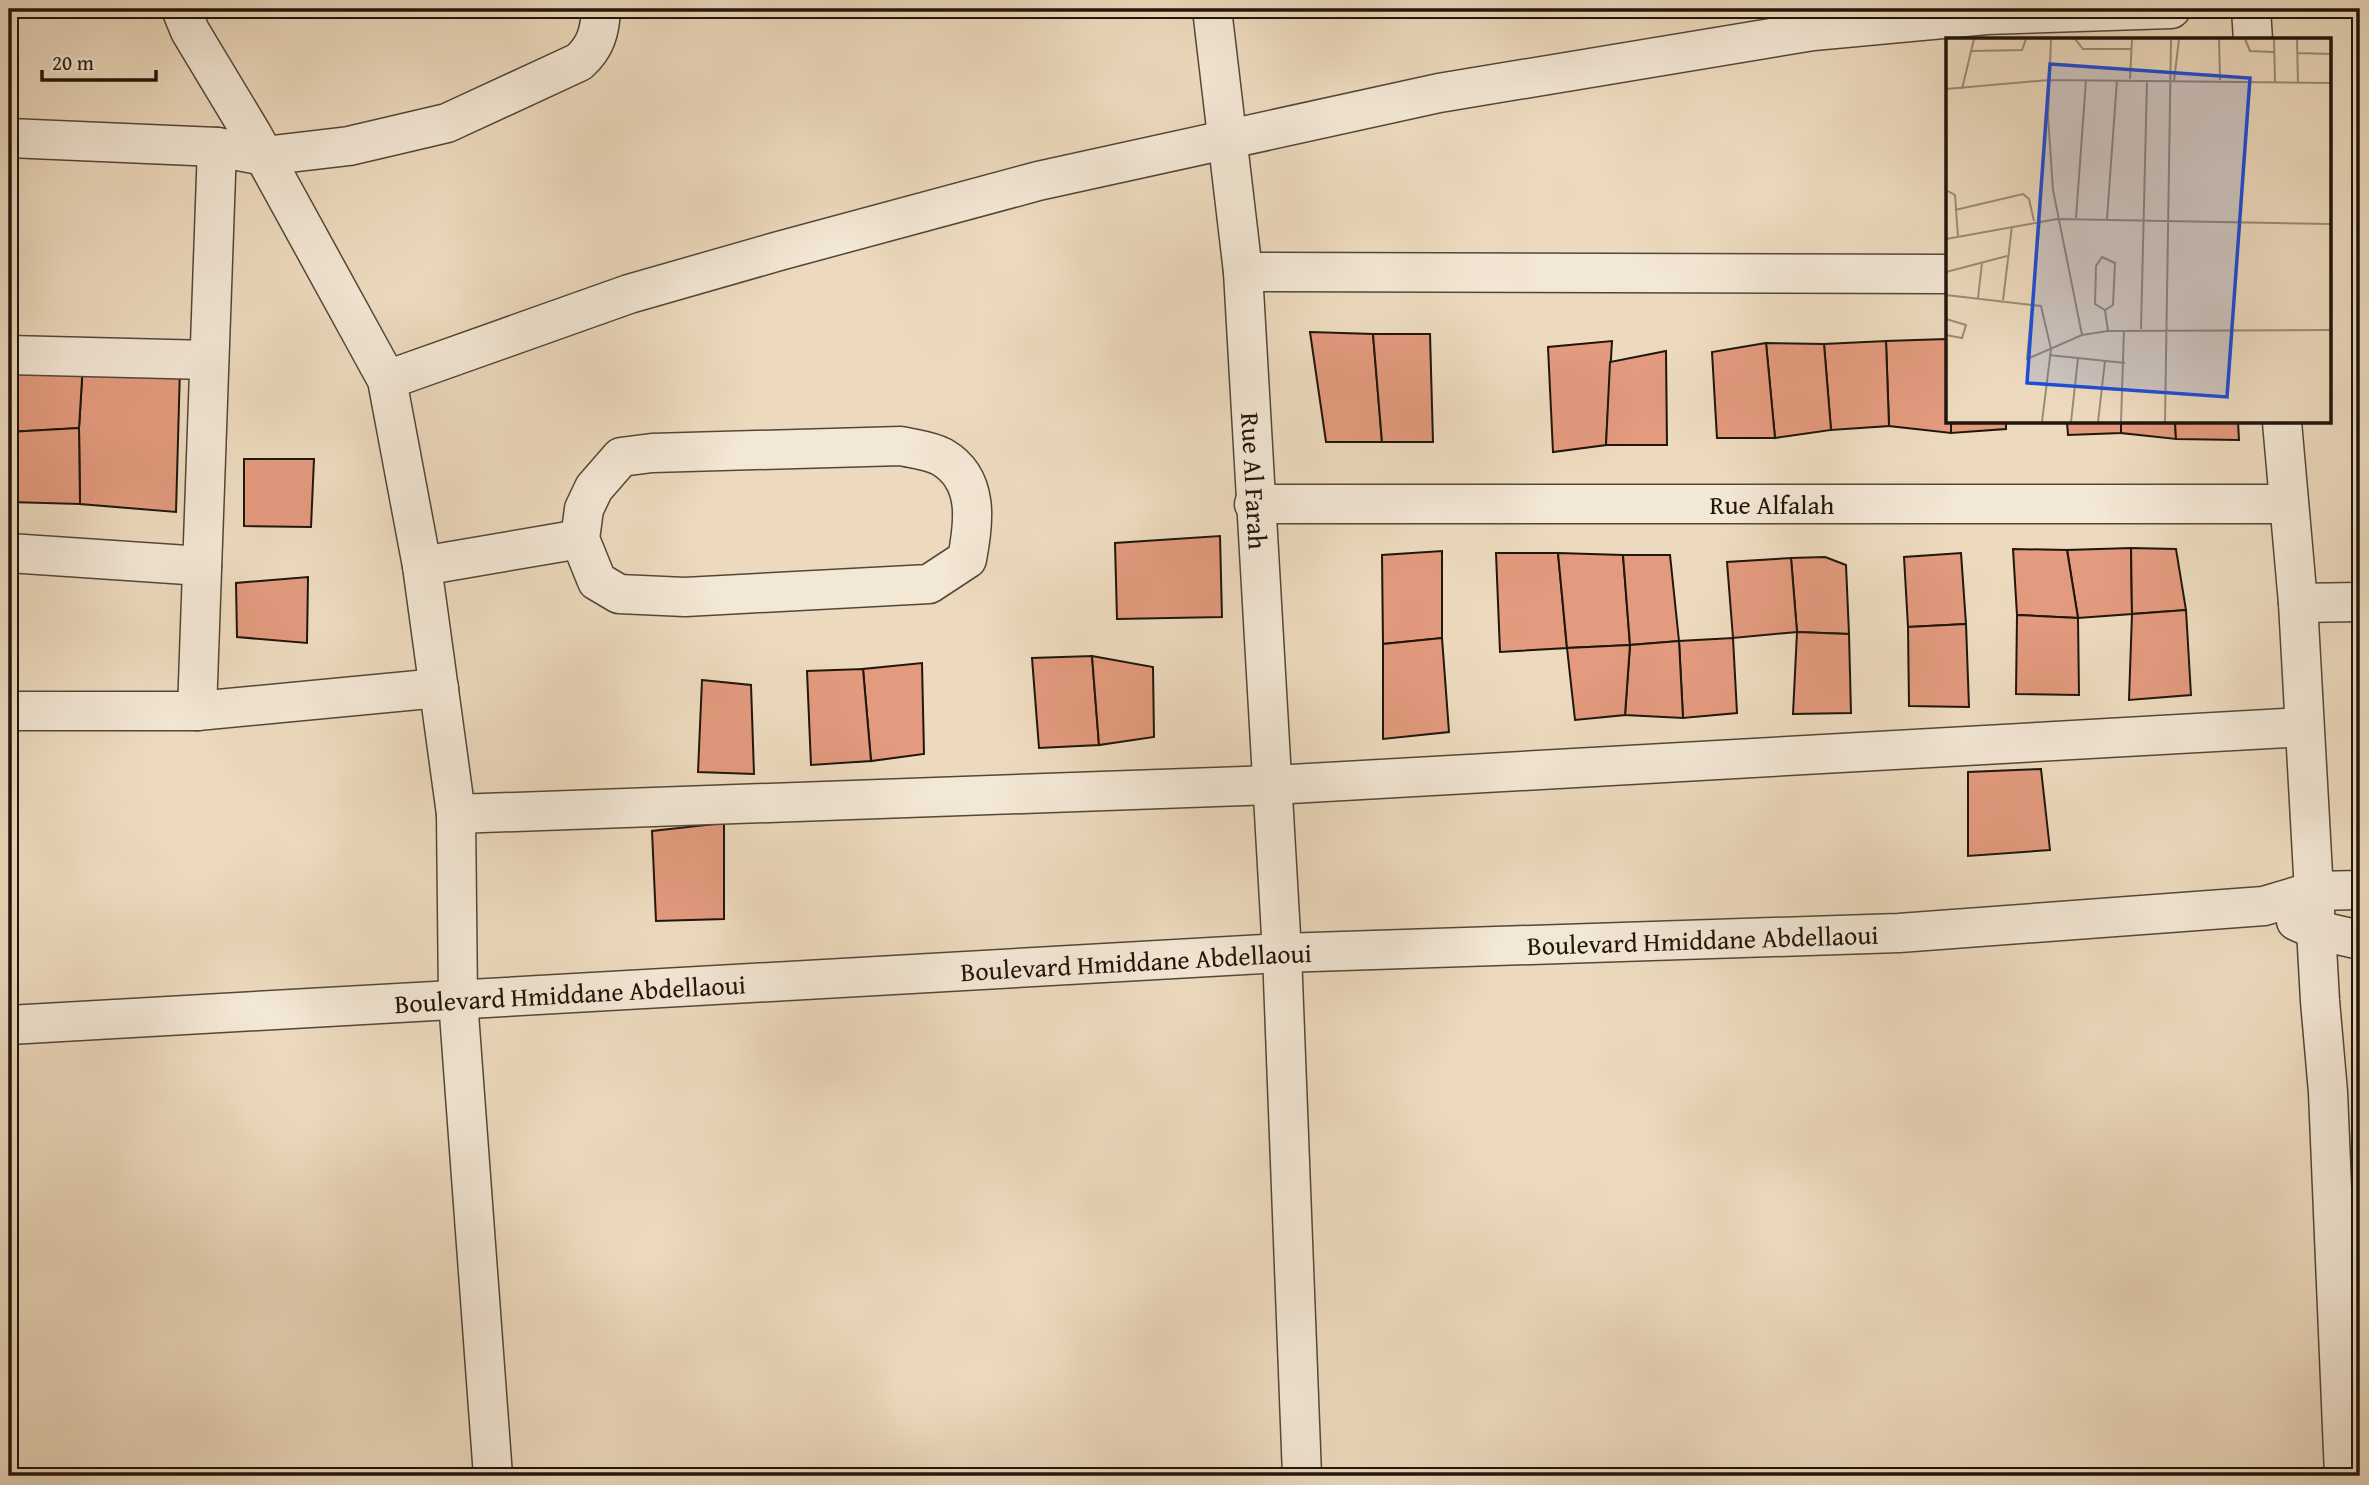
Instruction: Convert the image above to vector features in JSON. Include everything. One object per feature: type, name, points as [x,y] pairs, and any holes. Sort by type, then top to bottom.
[{"type":"street","points":[[181,9],[190,31],[264,156],[387,380],[422,566],[456,814],[458,1000],[494,1476]]},
{"type":"street","points":[[9,138],[217,146],[264,156],[349,146],[447,123],[520,92],[579,62],[590,53],[598,35],[601,9]]},
{"type":"street","name":"Rue Al Farah","points":[[1212,9],[1243,272],[1254,504],[1282,953],[1302,1476]]},
{"type":"street","points":[[387,380],[642,290],[1038,181],[1229,137],[1440,93],[1813,31],[1986,15],[2171,9]]},
{"type":"street","points":[[2251,9],[2253,38]]},
{"type":"street","points":[[197,711],[217,146]]},
{"type":"street","points":[[1243,272],[1946,274]]},
{"type":"street","points":[[9,355],[209,360]]},
{"type":"street","points":[[2282,424],[2298,603],[2316,930],[2349,1267],[2344,1476]]},
{"type":"street","points":[[901,446],[940,456],[957,467],[970,489],[974,524],[967,559],[929,584],[685,597],[618,594],[597,581],[580,539],[584,509],[604,475],[621,457],[652,453],[901,446]]},
{"type":"street","name":"Rue Alfalah","points":[[1254,504],[2289,504]]},
{"type":"street","points":[[422,566],[580,539]]},
{"type":"street","points":[[9,552],[202,566]]},
{"type":"street","points":[[2298,603],[2360,602]]},
{"type":"street","points":[[9,711],[197,711],[439,688]]},
{"type":"street","points":[[456,814],[1273,785],[2304,727]]},
{"type":"street","name":"Boulevard Hmiddane Abdellaoui","points":[[9,1025],[1282,953],[1899,933],[2264,906],[2314,891],[2360,890]]},
{"type":"street","name":"Boulevard Hmiddane Abdellaoui","points":[[2264,906],[2316,930],[2360,940]]},
{"type":"building","points":[[1310,332],[1373,334],[1382,442],[1326,442]]},
{"type":"building","points":[[1373,334],[1430,334],[1433,442],[1382,442]]},
{"type":"building","points":[[1946,339],[1946,424],[1951,424],[1951,433],[1889,426],[1886,341]]},
{"type":"building","points":[[1612,341],[1606,445],[1553,452],[1548,347]]},
{"type":"building","points":[[1886,341],[1889,426],[1831,430],[1824,344]]},
{"type":"building","points":[[1766,343],[1824,344],[1831,430],[1775,438]]},
{"type":"building","points":[[1766,343],[1775,438],[1717,438],[1712,352]]},
{"type":"building","points":[[1666,351],[1667,445],[1606,445],[1610,362]]},
{"type":"building","points":[[83,363],[180,368],[176,512],[80,504],[79,428]]},
{"type":"building","points":[[83,363],[79,428],[9,432],[9,365]]},
{"type":"building","points":[[1951,424],[2006,424],[2006,429],[1951,433]]},
{"type":"building","points":[[2067,424],[2121,424],[2121,433],[2068,435]]},
{"type":"building","points":[[2121,424],[2175,424],[2176,439],[2121,433]]},
{"type":"building","points":[[2175,424],[2238,424],[2239,440],[2176,439]]},
{"type":"building","points":[[79,428],[80,504],[9,502],[9,432]]},
{"type":"building","points":[[244,459],[314,459],[311,527],[244,526]]},
{"type":"building","points":[[1220,536],[1222,617],[1117,619],[1115,543]]},
{"type":"building","points":[[2131,548],[2132,614],[2078,618],[2067,550]]},
{"type":"building","points":[[2131,548],[2176,549],[2186,610],[2132,614]]},
{"type":"building","points":[[2013,549],[2067,550],[2078,618],[2017,615]]},
{"type":"building","points":[[1442,551],[1442,638],[1383,644],[1382,555]]},
{"type":"building","points":[[1496,553],[1558,553],[1567,648],[1500,652]]},
{"type":"building","points":[[1558,553],[1623,555],[1630,645],[1567,648]]},
{"type":"building","points":[[1961,553],[1966,624],[1908,627],[1904,557]]},
{"type":"building","points":[[1623,555],[1670,555],[1679,641],[1630,645]]},
{"type":"building","points":[[1825,557],[1846,565],[1849,634],[1797,632],[1791,558]]},
{"type":"building","points":[[1791,558],[1797,632],[1733,638],[1727,562]]},
{"type":"building","points":[[308,577],[307,643],[237,637],[236,583]]},
{"type":"building","points":[[2186,610],[2191,695],[2129,700],[2132,614]]},
{"type":"building","points":[[2017,615],[2078,618],[2079,695],[2016,694]]},
{"type":"building","points":[[1966,624],[1969,707],[1909,706],[1908,627]]},
{"type":"building","points":[[1797,632],[1849,634],[1851,713],[1793,714]]},
{"type":"building","points":[[1442,638],[1449,732],[1383,739],[1383,644]]},
{"type":"building","points":[[1733,638],[1737,713],[1683,718],[1679,641]]},
{"type":"building","points":[[1679,641],[1683,718],[1625,715],[1630,645]]},
{"type":"building","points":[[1630,645],[1625,715],[1575,720],[1567,648]]},
{"type":"building","points":[[1092,656],[1099,745],[1039,748],[1032,658]]},
{"type":"building","points":[[1092,656],[1153,667],[1154,737],[1099,745]]},
{"type":"building","points":[[922,663],[924,754],[871,761],[863,669]]},
{"type":"building","points":[[863,669],[871,761],[811,765],[807,671]]},
{"type":"building","points":[[702,680],[751,685],[754,774],[698,772]]},
{"type":"building","points":[[2041,769],[2050,850],[1968,856],[1968,772]]},
{"type":"building","points":[[724,823],[724,919],[656,921],[652,831]]}]
